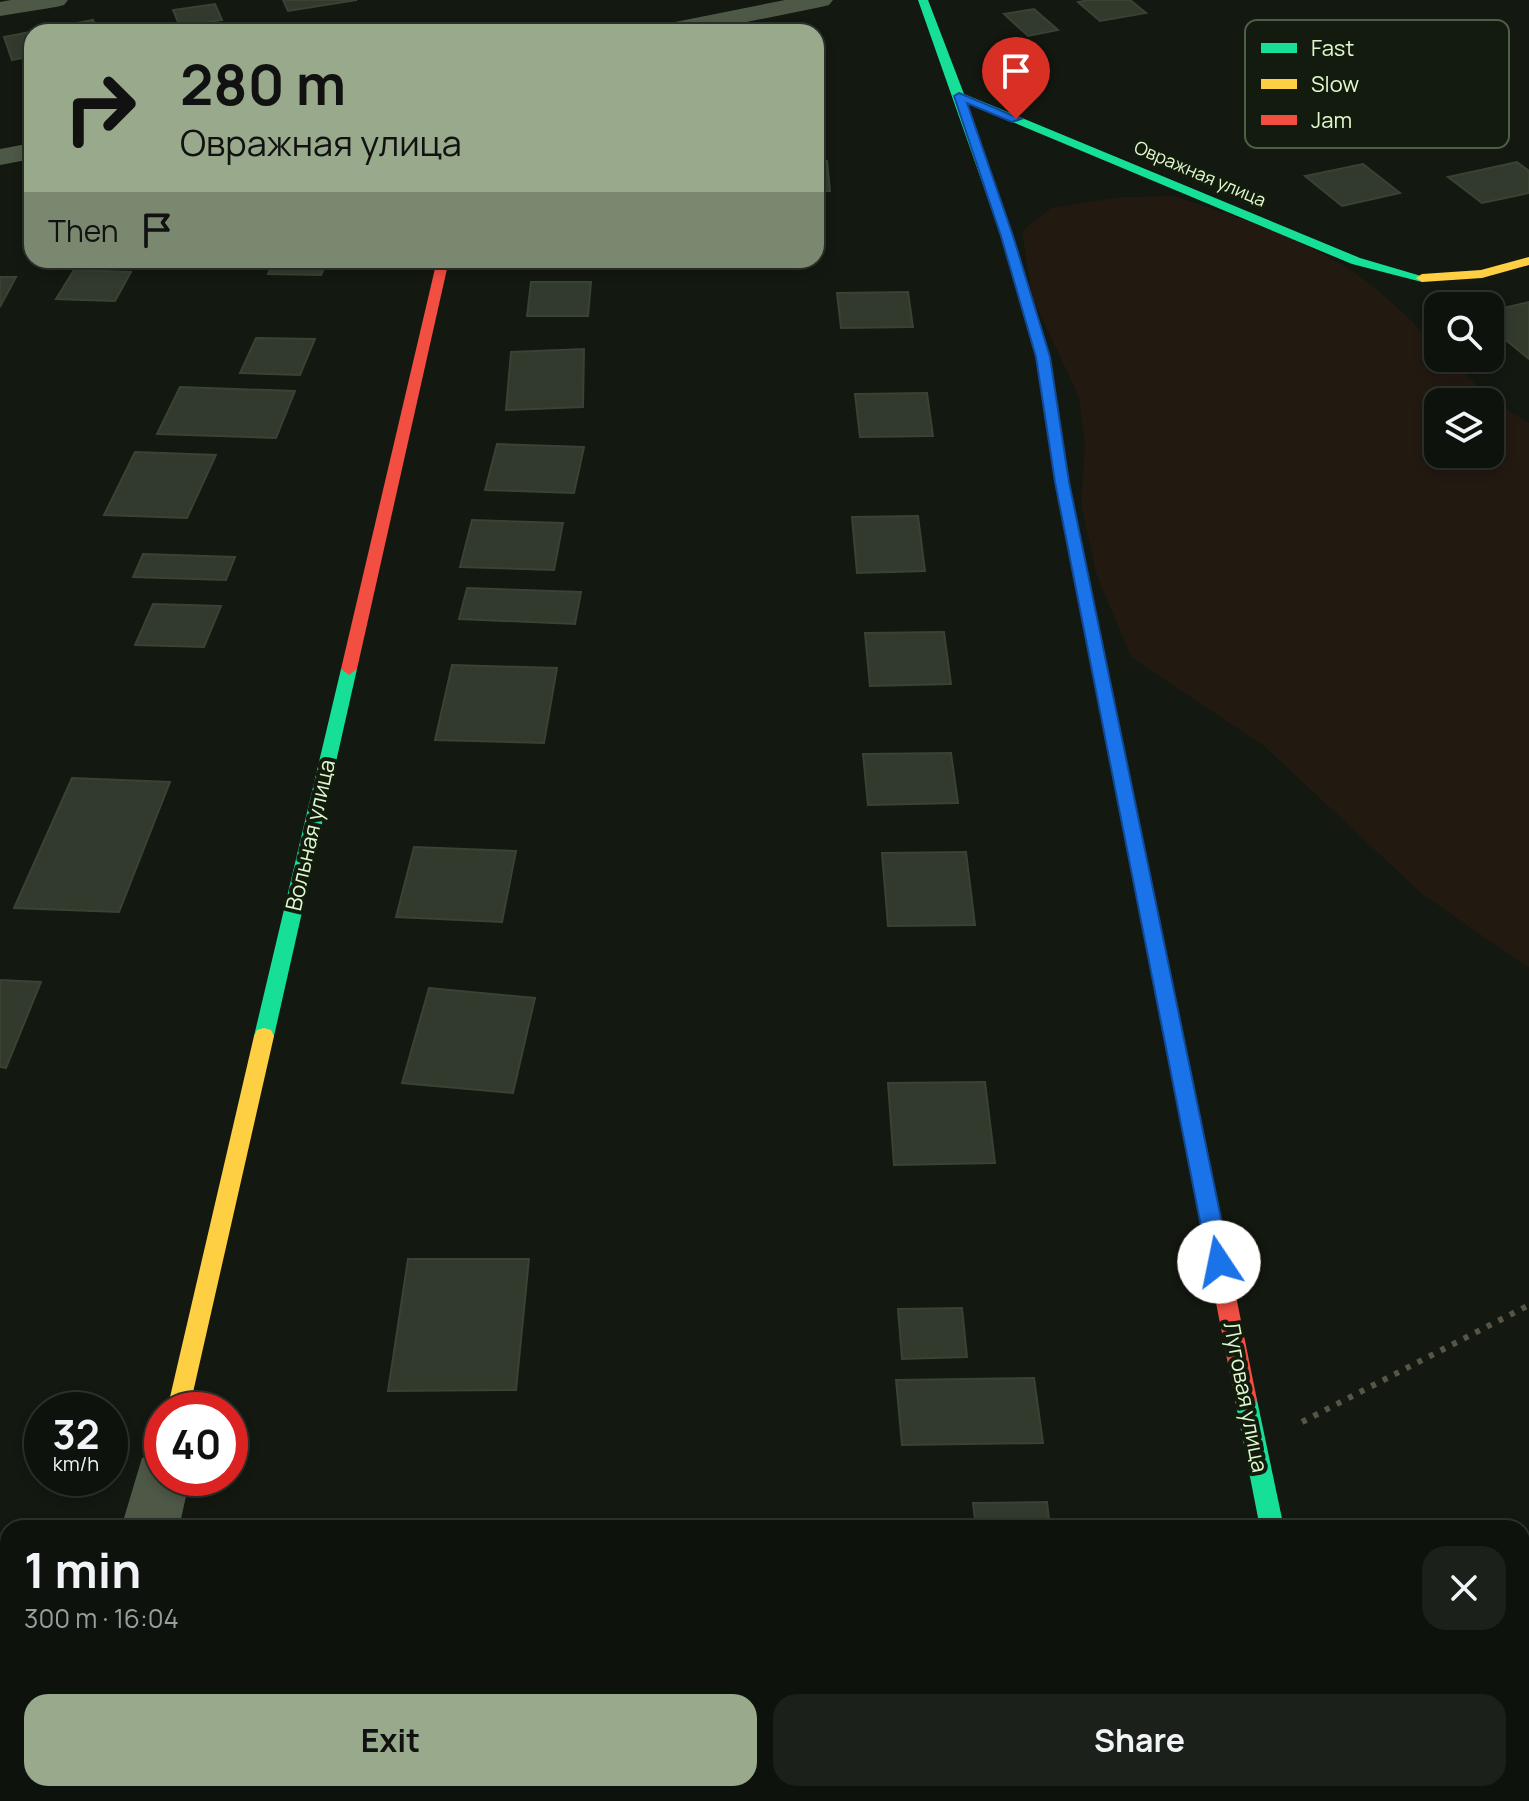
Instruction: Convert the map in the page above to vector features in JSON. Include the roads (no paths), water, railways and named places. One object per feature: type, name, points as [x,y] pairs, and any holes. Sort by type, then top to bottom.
[{"type":"street","points":[[0,9],[56,0]]},
{"type":"street","points":[[700,24],[821,0]]},
{"type":"street","points":[[923,0],[959,96]]},
{"type":"street","name":"Овражная улица","points":[[959,96],[1356,261],[1420,278],[1482,274],[1529,261]]},
{"type":"street","name":"Луговая улица","points":[[959,96],[1007,236],[1043,357],[1062,482],[1270,1520]]},
{"type":"street","points":[[0,157],[24,152]]},
{"type":"street","name":"Вольная улица","points":[[182,1392],[441,268]]},
{"type":"street","points":[[152,1520],[158,1496]]}]
